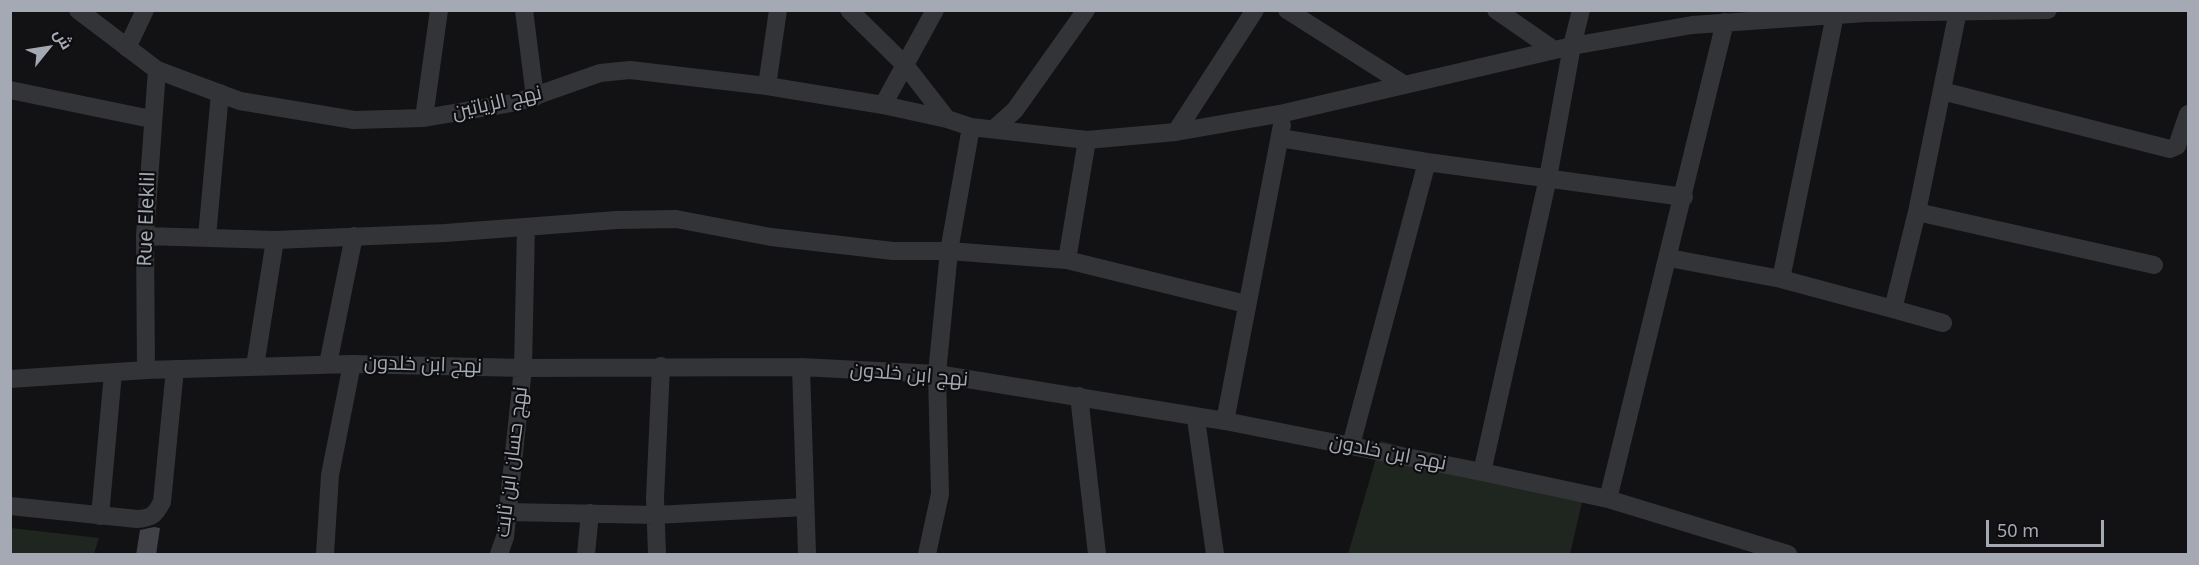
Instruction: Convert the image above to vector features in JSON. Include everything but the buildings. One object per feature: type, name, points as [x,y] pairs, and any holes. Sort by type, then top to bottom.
[{"type":"street","name":"نهج الزياتين","points":[[78,10],[157,70],[240,101],[354,120],[424,118],[518,102],[614,70],[767,86],[883,105],[947,119],[971,127],[1086,140],[1176,132],[1284,113],[1694,18],[1725,22],[1835,15],[2048,10]]},
{"type":"street","points":[[127,48],[146,10]]},
{"type":"street","points":[[424,118],[438,10]]},
{"type":"street","points":[[524,10],[535,97]]},
{"type":"street","points":[[767,86],[778,10]]},
{"type":"street","points":[[849,10],[905,65],[947,119]]},
{"type":"street","points":[[883,105],[935,10]]},
{"type":"street","points":[[1176,132],[1255,10]]},
{"type":"street","points":[[1287,10],[1405,85]]},
{"type":"street","points":[[1496,10],[1554,50]]},
{"type":"street","points":[[1482,472],[1548,178],[1572,46],[1581,10]]},
{"type":"street","points":[[1893,309],[1917,212],[1958,11]]},
{"type":"street","points":[[994,129],[1006,120],[1021,103],[1078,13]]},
{"type":"street","points":[[1781,279],[1835,15]]},
{"type":"street","points":[[1608,499],[1684,197],[1725,22]]},
{"type":"street","name":"Rue Eleklil","points":[[146,369],[145,236],[151,119],[157,70]]},
{"type":"street","points":[[10,90],[151,119]]},
{"type":"street","points":[[1942,91],[2170,149],[2177,146],[2188,114]]},
{"type":"street","points":[[207,237],[220,93]]},
{"type":"street","points":[[1225,421],[1284,113]]},
{"type":"street","points":[[927,555],[940,494],[938,374],[949,251],[971,127]]},
{"type":"street","points":[[1280,138],[1427,162],[1684,197]]},
{"type":"street","points":[[1067,260],[1086,140]]},
{"type":"street","points":[[1351,445],[1427,162]]},
{"type":"street","points":[[1917,212],[2154,265]]},
{"type":"street","points":[[145,236],[275,240],[617,220],[676,219],[771,237],[893,251],[949,251],[1067,260],[1246,304]]},
{"type":"street","name":"نهج حسان ابن ثابت","points":[[499,555],[505,537],[523,368],[526,227]]},
{"type":"street","points":[[328,364],[354,236]]},
{"type":"street","points":[[255,366],[275,240]]},
{"type":"street","points":[[1668,258],[1781,279],[1943,323]]},
{"type":"street","points":[[325,555],[330,475],[352,363]]},
{"type":"street","name":"نهج ابن خلدون","points":[[10,380],[146,369],[352,363],[523,368],[801,367],[938,374],[1225,421],[1482,472],[1608,499],[1788,555]]},
{"type":"street","points":[[657,555],[656,515],[661,366]]},
{"type":"street","points":[[801,367],[807,555]]},
{"type":"street","points":[[10,506],[100,516],[149,518],[155,514],[162,502],[175,369]]},
{"type":"street","points":[[100,516],[113,373]]},
{"type":"street","points":[[1079,396],[1097,555]]},
{"type":"street","points":[[1196,418],[1215,555]]},
{"type":"street","points":[[507,512],[656,515],[805,507]]},
{"type":"street","points":[[586,555],[590,513]]},
{"type":"shaded area","points":[[1381,441],[1583,498],[1570,554],[1348,554]]},
{"type":"shaded area","points":[[11,528],[99,538],[94,554],[11,554]]}]
